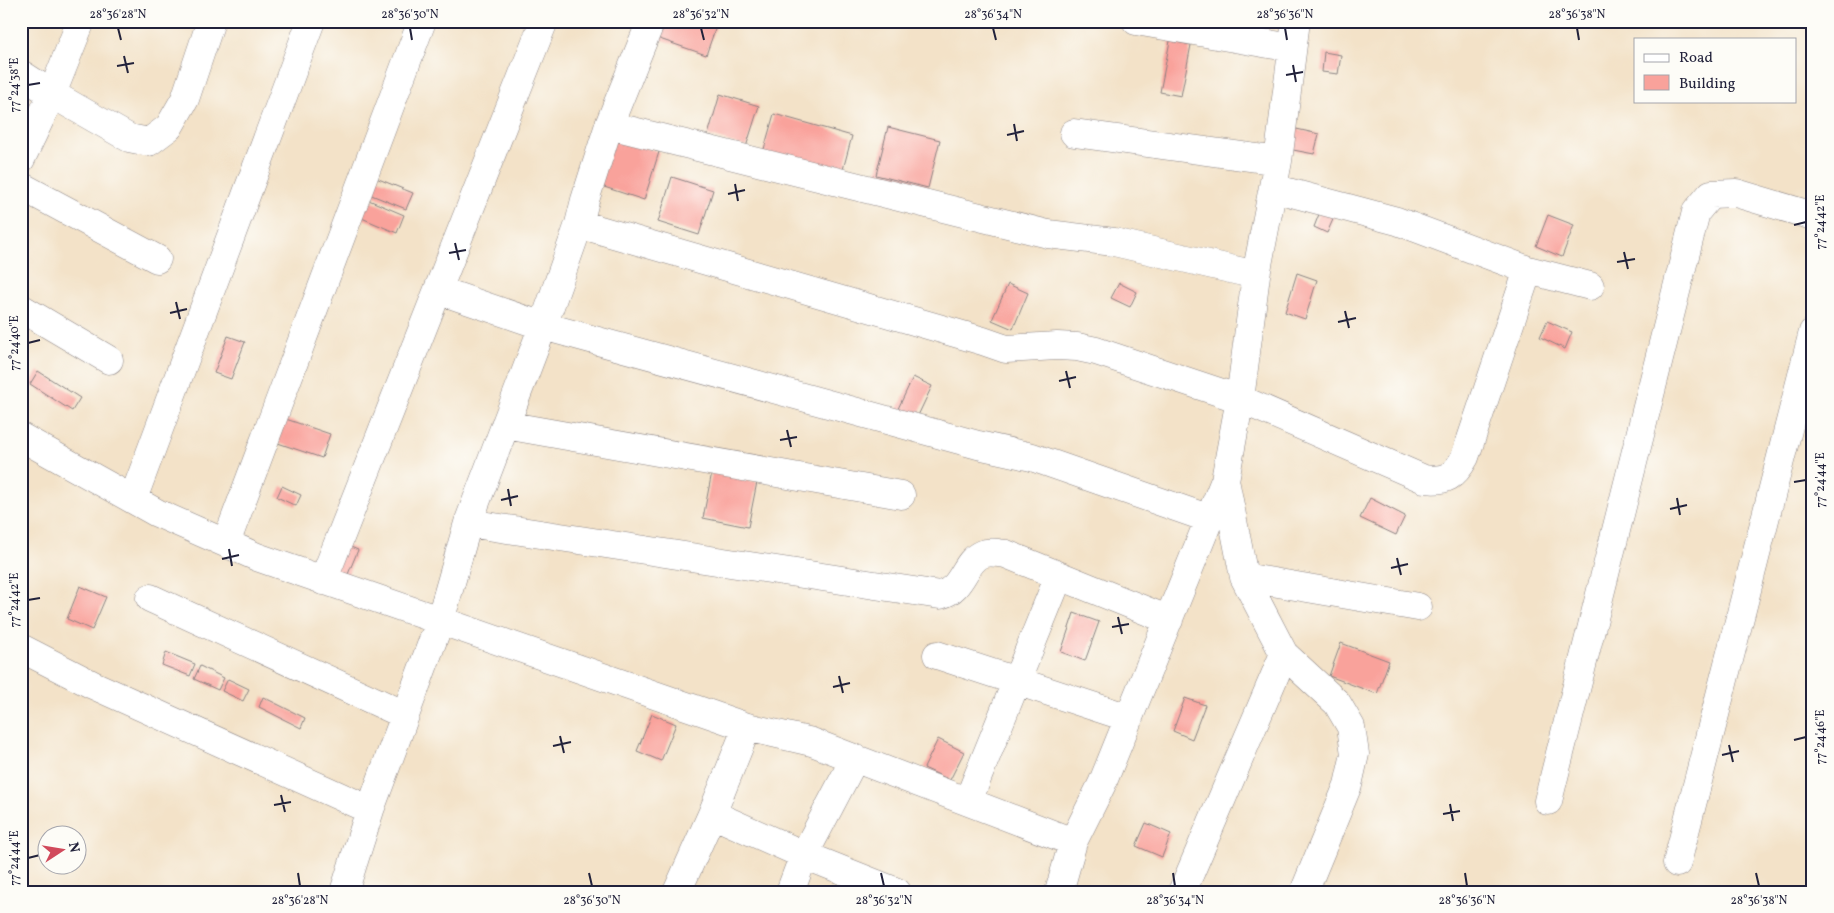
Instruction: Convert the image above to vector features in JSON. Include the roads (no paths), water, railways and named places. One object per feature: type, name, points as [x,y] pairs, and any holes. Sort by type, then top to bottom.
[{"type":"street","points":[[21,159],[52,94],[80,21]]},
{"type":"street","points":[[21,74],[129,138],[149,142],[169,127],[185,100],[211,21]]},
{"type":"street","points":[[133,499],[312,21]]},
{"type":"street","points":[[226,543],[422,21]]},
{"type":"street","points":[[323,581],[544,21]]},
{"type":"street","points":[[344,892],[370,810],[440,621],[468,524],[543,326],[579,224],[609,125],[651,21]]},
{"type":"street","points":[[1059,892],[1073,842],[1102,784],[1225,480],[1240,399],[1256,275],[1278,161],[1294,34],[1136,21]]},
{"type":"street","points":[[609,125],[1048,234],[1114,242],[1256,275]]},
{"type":"street","points":[[1074,133],[1278,161]]},
{"type":"street","points":[[21,186],[157,259]]},
{"type":"street","points":[[1273,188],[1397,221],[1528,270],[1590,286]]},
{"type":"street","points":[[1548,801],[1696,212],[1712,194],[1736,193],[1813,216]]},
{"type":"street","points":[[579,224],[983,341],[1006,350],[1057,346],[1096,351],[1240,399],[1424,479],[1437,481],[1449,477],[1458,470],[1465,457],[1528,270]]},
{"type":"street","points":[[438,290],[543,326],[978,445],[1032,457],[1210,519]]},
{"type":"street","points":[[21,308],[109,360]]},
{"type":"street","points":[[1676,862],[1813,332]]},
{"type":"street","points":[[506,425],[901,495]]},
{"type":"street","points":[[21,437],[157,513],[257,557],[747,726],[812,742],[968,800],[1073,842]]},
{"type":"street","points":[[1225,480],[1244,577],[1284,654],[1336,703],[1351,727],[1355,754],[1348,785],[1304,892]]},
{"type":"street","points":[[468,524],[940,596],[949,593],[956,586],[975,558],[991,552],[1006,554],[1169,620]]},
{"type":"street","points":[[968,800],[1059,576]]},
{"type":"street","points":[[1244,577],[1418,608]]},
{"type":"street","points":[[150,598],[405,715]]},
{"type":"street","points":[[21,648],[93,685],[370,810]]},
{"type":"street","points":[[937,654],[1128,718]]},
{"type":"street","points":[[1182,892],[1284,654]]},
{"type":"street","points":[[677,892],[712,814],[747,726]]},
{"type":"street","points":[[790,892],[804,855],[855,758]]},
{"type":"street","points":[[712,814],[804,855],[897,892]]}]
